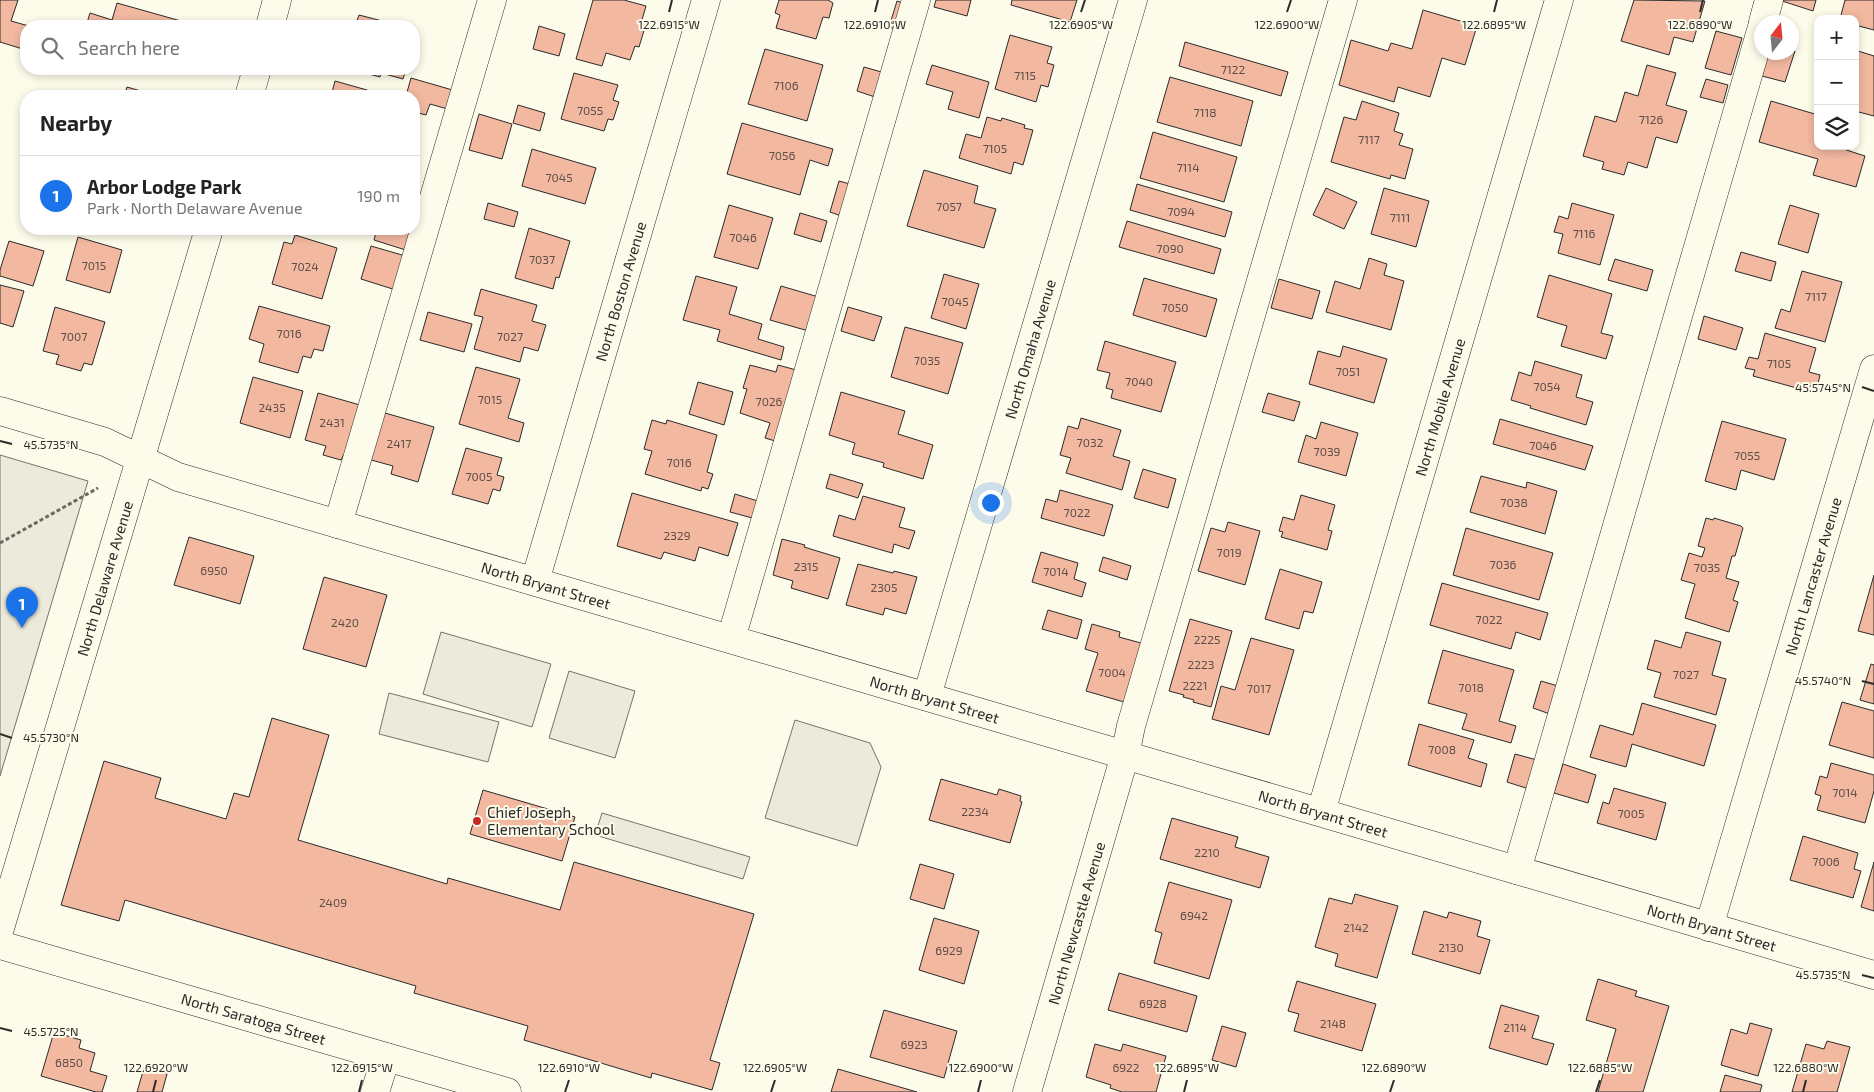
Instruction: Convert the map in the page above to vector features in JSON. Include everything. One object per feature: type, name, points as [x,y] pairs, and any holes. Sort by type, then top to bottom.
[{"type":"street","points":[[272,20],[278,0]]},
{"type":"street","points":[[338,524],[492,0]]},
{"type":"street","name":"North Boston Avenue","points":[[535,581],[706,0]]},
{"type":"street","points":[[732,639],[916,0]]},
{"type":"street","name":"North Omaha Avenue","points":[[927,696],[1133,0]]},
{"type":"street","name":"North Newcastle Avenue","points":[[1027,1092],[1125,755],[1131,726],[1343,0]]},
{"type":"street","name":"North Mobile Avenue","points":[[1320,812],[1559,0]]},
{"type":"street","points":[[1765,15],[1769,0]]},
{"type":"street","points":[[1517,870],[1754,55]]},
{"type":"street","points":[[251,90],[255,75]]},
{"type":"street","name":"North Delaware Avenue","points":[[3,919],[207,235]]},
{"type":"street","name":"North Lancaster Avenue","points":[[1709,927],[1874,369]]},
{"type":"street","name":"North Bryant Street","points":[[0,412],[105,442],[178,477],[1874,975]]},
{"type":"street","name":"North Saratoga Street","points":[[0,945],[507,1092]]},
{"type":"street","points":[[376,1092],[386,1057]]},
{"type":"path","points":[[0,543],[87,496],[140,459]]},
{"type":"shaded area","points":[[0,455],[88,481],[0,776]]},
{"type":"shaded area","points":[[441,632],[551,664],[532,727],[423,694]]},
{"type":"shaded area","points":[[569,671],[635,691],[615,758],[549,738]]},
{"type":"shaded area","points":[[389,693],[499,722],[488,762],[379,734]]},
{"type":"shaded area","points":[[795,720],[870,743],[881,767],[857,846],[765,818]]},
{"type":"shaded area","points":[[602,813],[750,857],[743,879],[595,835]]},
{"type":"building","points":[[0,0],[18,0],[11,21],[20,24],[20,48],[0,42]]},
{"type":"building","points":[[593,0],[624,0],[646,6],[641,23],[646,24],[639,47],[635,46],[630,60],[606,53],[602,66],[576,59]]},
{"type":"building","points":[[779,0],[828,0],[833,3],[829,18],[823,17],[816,39],[776,28],[780,15],[775,13]]},
{"type":"building","points":[[936,0],[971,0],[967,16],[934,7]]},
{"type":"building","points":[[1012,0],[1077,0],[1070,22],[1011,5]]},
{"type":"building","points":[[1634,0],[1705,1],[1693,42],[1674,37],[1669,55],[1621,41]]},
{"type":"building","points":[[1779,0],[1816,0],[1813,11]]},
{"type":"building","points":[[1845,0],[1874,0],[1874,30],[1859,26],[1859,15],[1841,15]]},
{"type":"building","points":[[897,1],[909,5],[901,31],[889,27]]},
{"type":"building","points":[[117,3],[177,20],[112,20]]},
{"type":"building","points":[[1423,10],[1477,26],[1465,65],[1442,58],[1430,97],[1398,87],[1394,102],[1339,85],[1351,40],[1388,51],[1391,43],[1412,49]]},
{"type":"building","points":[[90,13],[112,20],[88,20]]},
{"type":"building","points":[[359,15],[379,20],[357,20]]},
{"type":"building","points":[[539,26],[565,34],[559,56],[533,49]]},
{"type":"building","points":[[1716,31],[1742,38],[1731,75],[1705,68]]},
{"type":"building","points":[[1010,35],[1052,47],[1047,63],[1054,65],[1048,87],[1041,85],[1036,102],[995,89]]},
{"type":"building","points":[[1185,42],[1288,72],[1281,96],[1179,66]]},
{"type":"building","points":[[765,49],[823,65],[807,121],[748,104]]},
{"type":"building","points":[[1859,51],[1874,56],[1874,116],[1859,112]]},
{"type":"building","points":[[1767,60],[1792,60],[1785,82],[1762,76]]},
{"type":"building","points":[[932,65],[989,82],[979,118],[948,109],[953,92],[926,84]]},
{"type":"building","points":[[1647,65],[1676,73],[1666,105],[1687,111],[1677,143],[1656,137],[1647,168],[1628,162],[1624,175],[1602,169],[1604,162],[1583,156],[1595,116],[1616,122],[1625,92],[1638,96]]},
{"type":"building","points":[[864,67],[885,73],[878,98],[857,91]]},
{"type":"building","points":[[574,73],[618,85],[613,100],[619,102],[613,120],[608,119],[604,131],[561,119]]},
{"type":"building","points":[[388,75],[404,75],[403,79]]},
{"type":"building","points":[[1170,77],[1253,101],[1241,146],[1157,122]]},
{"type":"building","points":[[411,78],[456,91],[451,110],[430,104],[426,115],[420,114],[420,90],[408,90]]},
{"type":"building","points":[[1706,79],[1728,85],[1723,103],[1700,97]]},
{"type":"building","points":[[335,81],[367,90],[333,90]]},
{"type":"building","points":[[127,87],[137,90],[126,90]]},
{"type":"building","points":[[1362,101],[1399,113],[1394,131],[1403,134],[1399,145],[1413,149],[1405,179],[1391,175],[1390,179],[1331,162],[1344,117],[1356,120]]},
{"type":"building","points":[[1771,101],[1814,114],[1814,150],[1846,150],[1865,156],[1856,187],[1813,175],[1818,159],[1759,142]]},
{"type":"building","points":[[518,105],[545,113],[540,131],[513,123]]},
{"type":"building","points":[[479,114],[512,124],[502,159],[469,150]]},
{"type":"building","points":[[987,117],[1001,121],[1002,118],[1025,125],[1024,128],[1033,130],[1023,165],[1014,162],[1011,174],[959,158],[966,134],[981,138]]},
{"type":"building","points":[[742,123],[833,149],[828,166],[810,160],[800,195],[727,174]]},
{"type":"building","points":[[1153,132],[1237,157],[1224,202],[1140,178]]},
{"type":"building","points":[[532,149],[596,168],[585,204],[522,186]]},
{"type":"building","points":[[924,170],[978,186],[974,203],[996,209],[984,248],[907,226]]},
{"type":"building","points":[[839,181],[854,185],[844,217],[830,212]]},
{"type":"building","points":[[1137,184],[1232,212],[1225,237],[1130,210]]},
{"type":"building","points":[[1326,188],[1357,202],[1344,229],[1313,215]]},
{"type":"building","points":[[1384,188],[1429,201],[1416,247],[1371,234]]},
{"type":"building","points":[[488,203],[518,212],[514,227],[484,219]]},
{"type":"building","points":[[1572,203],[1614,215],[1600,265],[1558,253],[1563,234],[1554,232],[1559,216],[1568,219]]},
{"type":"building","points":[[729,205],[773,218],[758,269],[714,257]]},
{"type":"building","points":[[1790,205],[1819,214],[1808,253],[1778,244]]},
{"type":"building","points":[[800,213],[827,221],[821,242],[794,234]]},
{"type":"building","points":[[1127,221],[1221,249],[1214,274],[1119,247]]},
{"type":"building","points":[[529,228],[570,241],[559,278],[556,277],[553,289],[515,278]]},
{"type":"building","points":[[295,235],[337,248],[322,299],[272,284],[284,242],[292,244]]},
{"type":"building","points":[[375,235],[413,235],[412,252],[374,240]]},
{"type":"building","points":[[78,237],[122,250],[110,293],[66,280]]},
{"type":"building","points":[[9,241],[44,251],[33,286],[0,276]]},
{"type":"building","points":[[371,246],[409,257],[399,291],[361,279]]},
{"type":"building","points":[[1741,252],[1776,262],[1771,281],[1735,271]]},
{"type":"building","points":[[1369,258],[1387,264],[1384,275],[1404,281],[1391,330],[1326,312],[1335,281],[1360,289]]},
{"type":"building","points":[[1615,259],[1653,270],[1647,291],[1608,280]]},
{"type":"building","points":[[1802,271],[1842,282],[1825,342],[1775,328],[1781,309],[1790,312]]},
{"type":"building","points":[[944,274],[979,284],[966,329],[931,318]]},
{"type":"building","points":[[1549,275],[1612,294],[1601,333],[1613,336],[1606,359],[1561,346],[1567,326],[1537,317]]},
{"type":"building","points":[[696,276],[737,287],[729,314],[762,324],[758,339],[784,347],[781,360],[717,341],[720,330],[683,320]]},
{"type":"building","points":[[1144,278],[1217,299],[1206,337],[1133,315]]},
{"type":"building","points":[[1279,279],[1320,291],[1312,319],[1271,308]]},
{"type":"building","points":[[0,285],[24,291],[13,327],[0,323]]},
{"type":"building","points":[[781,286],[822,298],[812,332],[770,320]]},
{"type":"building","points":[[481,289],[537,305],[532,321],[546,325],[538,351],[524,347],[520,362],[474,349],[483,317],[474,315]]},
{"type":"building","points":[[259,306],[330,326],[323,351],[314,349],[311,358],[303,356],[298,373],[259,362],[264,344],[249,339]]},
{"type":"building","points":[[55,307],[105,322],[92,365],[84,363],[81,371],[56,364],[59,355],[43,351]]},
{"type":"building","points":[[848,307],[882,317],[874,341],[841,331]]},
{"type":"building","points":[[428,312],[472,324],[464,352],[420,340]]},
{"type":"building","points":[[1704,316],[1743,328],[1736,350],[1698,339]]},
{"type":"building","points":[[905,327],[963,343],[948,394],[891,377]]},
{"type":"building","points":[[1765,333],[1816,348],[1809,372],[1820,375],[1817,388],[1806,385],[1804,390],[1753,376],[1755,370],[1745,368],[1749,357],[1758,359]]},
{"type":"building","points":[[1105,341],[1176,362],[1161,412],[1111,398],[1113,390],[1106,388],[1110,373],[1097,370]]},
{"type":"building","points":[[1343,346],[1387,359],[1374,403],[1309,384],[1318,351],[1340,357]]},
{"type":"building","points":[[1535,361],[1582,375],[1576,397],[1593,402],[1586,425],[1530,408],[1531,406],[1511,400],[1519,372],[1531,376]]},
{"type":"building","points":[[750,365],[776,372],[778,365],[800,371],[782,443],[765,438],[770,423],[740,413],[747,389],[743,388]]},
{"type":"building","points":[[476,367],[520,379],[508,418],[524,423],[519,442],[459,424]]},
{"type":"building","points":[[253,377],[303,391],[290,438],[240,423]]},
{"type":"building","points":[[698,382],[733,392],[724,425],[689,414]]},
{"type":"building","points":[[841,392],[905,411],[898,434],[933,445],[923,479],[883,467],[884,463],[852,454],[855,443],[829,435]]},
{"type":"building","points":[[318,393],[360,405],[345,454],[341,460],[323,455],[326,446],[305,440]]},
{"type":"building","points":[[1268,393],[1300,402],[1294,421],[1262,412]]},
{"type":"building","points":[[378,411],[434,427],[418,482],[391,474],[393,466],[364,458]]},
{"type":"building","points":[[1081,418],[1121,430],[1113,456],[1130,461],[1122,490],[1066,473],[1071,458],[1060,455],[1068,426],[1078,429]]},
{"type":"building","points":[[1500,419],[1593,446],[1585,470],[1493,444]]},
{"type":"building","points":[[652,420],[666,424],[667,420],[717,435],[707,472],[713,474],[708,489],[702,487],[701,491],[645,474],[652,451],[644,449]]},
{"type":"building","points":[[1722,421],[1786,439],[1774,480],[1741,470],[1736,490],[1705,481]]},
{"type":"building","points":[[1321,422],[1358,433],[1346,476],[1298,462],[1306,435],[1316,439]]},
{"type":"building","points":[[466,448],[502,458],[497,475],[504,477],[500,491],[493,489],[488,504],[452,494]]},
{"type":"building","points":[[1143,469],[1176,479],[1168,508],[1134,498]]},
{"type":"building","points":[[830,474],[863,484],[858,498],[826,488]]},
{"type":"building","points":[[1481,476],[1526,488],[1527,482],[1557,491],[1545,534],[1470,512]]},
{"type":"building","points":[[1060,490],[1113,505],[1104,536],[1041,518],[1046,499],[1057,502]]},
{"type":"building","points":[[632,493],[738,523],[728,556],[699,547],[695,561],[664,552],[661,559],[617,546]]},
{"type":"building","points":[[735,494],[761,502],[756,519],[730,512]]},
{"type":"building","points":[[1301,495],[1335,505],[1328,530],[1332,531],[1327,550],[1281,537],[1283,532],[1279,531],[1283,517],[1294,520]]},
{"type":"building","points":[[863,496],[905,508],[899,527],[915,531],[909,549],[894,544],[892,553],[833,536],[839,515],[855,520]]},
{"type":"building","points":[[1706,518],[1713,520],[1714,518],[1743,528],[1726,578],[1739,582],[1733,600],[1738,602],[1729,632],[1685,618],[1695,584],[1681,580],[1689,553],[1702,557],[1705,548],[1698,546]]},
{"type":"building","points":[[1228,522],[1260,531],[1245,585],[1198,571],[1211,528],[1225,532]]},
{"type":"building","points":[[1466,528],[1553,553],[1539,600],[1453,575]]},
{"type":"building","points":[[189,537],[254,556],[240,604],[174,585]]},
{"type":"building","points":[[782,539],[840,558],[828,599],[791,588],[793,581],[773,575]]},
{"type":"building","points":[[1041,552],[1078,563],[1074,579],[1086,583],[1082,597],[1032,582]]},
{"type":"building","points":[[1103,557],[1131,566],[1127,580],[1099,571]]},
{"type":"building","points":[[858,564],[917,577],[906,614],[885,608],[883,615],[846,605]]},
{"type":"building","points":[[1280,569],[1322,582],[1313,613],[1304,611],[1299,629],[1265,619]]},
{"type":"building","points":[[1874,575],[1874,635],[1858,631]]},
{"type":"building","points":[[324,577],[387,595],[366,667],[303,649]]},
{"type":"building","points":[[1442,583],[1548,613],[1540,640],[1516,632],[1511,649],[1430,625]]},
{"type":"building","points":[[1048,610],[1082,620],[1077,639],[1042,629]]},
{"type":"building","points":[[1190,619],[1232,631],[1211,707],[1193,702],[1194,700],[1183,697],[1184,695],[1169,691]]},
{"type":"building","points":[[1092,624],[1120,632],[1119,637],[1141,643],[1124,702],[1086,691],[1098,653],[1085,649]]},
{"type":"building","points":[[1686,632],[1721,642],[1712,675],[1726,679],[1716,715],[1654,697],[1661,673],[1647,669],[1655,640],[1681,648]]},
{"type":"building","points":[[1251,638],[1294,650],[1269,735],[1212,719],[1221,686],[1235,690]]},
{"type":"building","points":[[1443,650],[1514,670],[1499,721],[1516,726],[1511,743],[1462,729],[1467,714],[1428,703]]},
{"type":"building","points":[[1871,664],[1874,665],[1874,704],[1860,700]]},
{"type":"building","points":[[1541,681],[1558,686],[1550,714],[1533,708]]},
{"type":"building","points":[[1842,702],[1874,711],[1874,758],[1829,745]]},
{"type":"building","points":[[1642,703],[1716,725],[1704,766],[1632,744],[1626,767],[1590,757],[1600,725],[1633,735]]},
{"type":"building","points":[[272,718],[329,735],[298,840],[447,884],[448,878],[560,910],[574,862],[754,914],[710,1060],[720,1063],[712,1090],[652,1073],[651,1078],[524,1040],[528,1026],[414,993],[416,986],[125,900],[119,921],[61,905],[104,761],[161,778],[155,798],[226,819],[234,793],[249,797]]},
{"type":"building","points":[[1419,724],[1474,740],[1468,758],[1487,764],[1481,787],[1408,765]]},
{"type":"building","points":[[1515,754],[1537,760],[1529,789],[1507,782]]},
{"type":"building","points":[[1831,763],[1874,775],[1874,791],[1865,823],[1817,810],[1821,796],[1815,794],[1820,776],[1827,778]]},
{"type":"building","points":[[1563,764],[1596,775],[1588,803],[1554,793]]},
{"type":"building","points":[[941,779],[997,795],[999,789],[1021,796],[1020,801],[1022,802],[1010,843],[929,820]]},
{"type":"building","points":[[1614,788],[1666,803],[1656,840],[1597,823],[1603,802],[1609,804]]},
{"type":"building","points":[[483,790],[575,817],[562,861],[470,834]]},
{"type":"building","points":[[1172,818],[1238,837],[1235,847],[1269,857],[1260,888],[1160,859]]},
{"type":"building","points":[[1803,836],[1858,853],[1854,869],[1861,871],[1853,898],[1790,880]]},
{"type":"building","points":[[1874,862],[1874,911],[1861,907]]},
{"type":"building","points":[[920,864],[954,874],[944,909],[910,899]]},
{"type":"building","points":[[1169,882],[1232,900],[1209,979],[1154,963],[1162,933],[1155,931]]},
{"type":"building","points":[[1355,894],[1398,906],[1377,978],[1335,966],[1338,954],[1315,947],[1329,898],[1352,904]]},
{"type":"building","points":[[1424,911],[1447,918],[1449,912],[1481,921],[1477,936],[1490,940],[1480,974],[1412,954]]},
{"type":"building","points":[[934,918],[979,931],[964,984],[919,970]]},
{"type":"building","points":[[1119,973],[1197,996],[1187,1032],[1108,1010]]},
{"type":"building","points":[[1598,979],[1637,991],[1635,996],[1669,1006],[1643,1092],[1598,1092],[1616,1029],[1586,1020]]},
{"type":"building","points":[[1297,981],[1376,1004],[1362,1051],[1294,1031],[1299,1014],[1288,1011]]},
{"type":"building","points":[[1501,1005],[1539,1016],[1532,1038],[1554,1044],[1547,1065],[1489,1048]]},
{"type":"building","points":[[884,1010],[957,1031],[944,1078],[870,1057]]},
{"type":"building","points":[[1750,1023],[1772,1029],[1758,1076],[1721,1065],[1731,1029],[1747,1034]]},
{"type":"building","points":[[1222,1026],[1246,1033],[1236,1067],[1212,1060]]},
{"type":"building","points":[[54,1032],[81,1040],[79,1048],[95,1053],[90,1071],[107,1076],[102,1092],[96,1092],[41,1076]]},
{"type":"building","points":[[1827,1041],[1850,1047],[1837,1092],[1792,1092],[1806,1044],[1824,1049]]},
{"type":"building","points":[[1095,1044],[1121,1051],[1123,1044],[1166,1056],[1156,1092],[1122,1092],[1110,1088],[1111,1085],[1086,1077]]},
{"type":"building","points":[[144,1068],[167,1074],[162,1092],[137,1092]]},
{"type":"building","points":[[838,1069],[917,1092],[831,1092]]},
{"type":"building","points":[[1725,1075],[1762,1085],[1760,1092],[1720,1092]]},
{"type":"place","name":"Arbor Lodge Park","points":[[22,628]]},
{"type":"place","name":"Chief Joseph Elementary School","points":[[477,821]]}]
